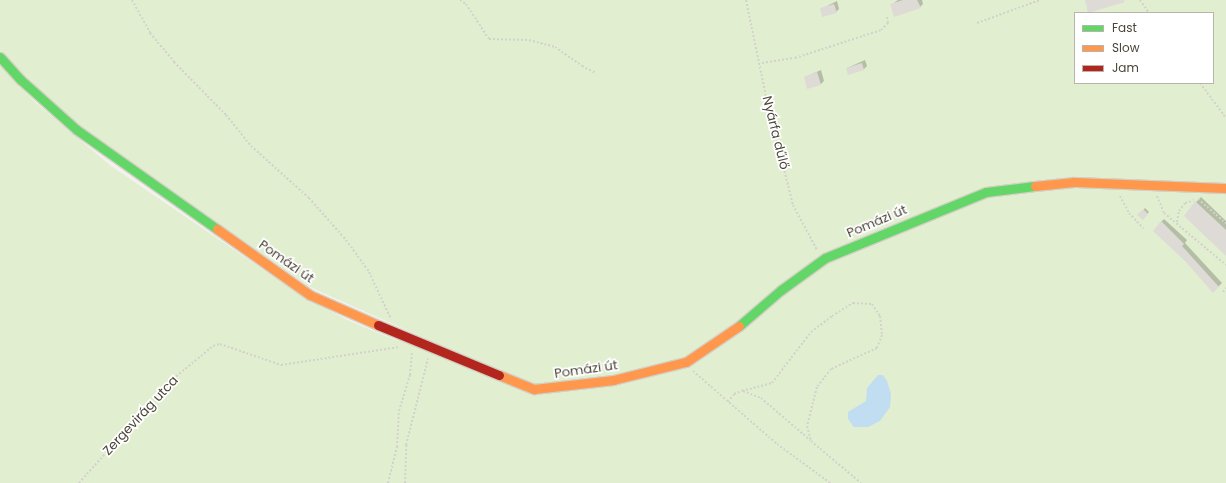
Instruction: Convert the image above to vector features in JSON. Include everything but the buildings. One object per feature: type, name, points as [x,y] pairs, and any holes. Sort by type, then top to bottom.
[{"type":"street","name":"Pomázi út","points":[[0,57],[20,80],[77,130],[310,295],[388,331],[534,389],[613,380],[686,362],[739,326],[781,290],[825,258],[986,192],[1074,182],[1159,183],[1226,188]]},
{"type":"path","points":[[132,0],[150,33],[174,62],[226,114],[251,146],[309,198],[359,256],[393,323],[388,331]]},
{"type":"path","points":[[460,0],[466,4],[489,39],[529,40],[555,47],[582,66],[596,73]]},
{"type":"path","name":"Nyárfa dűlő","points":[[746,0],[761,63],[767,102],[793,205],[813,244],[825,258]]},
{"type":"path","points":[[977,23],[1040,0]]},
{"type":"path","points":[[1140,0],[1148,12]]},
{"type":"path","points":[[761,63],[795,58],[881,30],[888,23],[887,17]]},
{"type":"path","points":[[1201,84],[1226,118]]},
{"type":"path","points":[[1118,182],[1120,198],[1129,213],[1143,228]]},
{"type":"path","points":[[1159,183],[1157,193],[1158,204],[1164,213],[1177,222],[1226,265]]},
{"type":"path","points":[[1177,222],[1179,211],[1185,203],[1198,199],[1226,223]]},
{"type":"path","points":[[1223,292],[1226,288]]},
{"type":"path","points":[[728,402],[734,394],[772,383],[811,332],[832,316],[853,303],[872,304],[880,316],[882,335],[877,348],[831,369],[817,387],[807,426],[811,440]]},
{"type":"path","points":[[388,483],[397,447],[399,411],[410,375],[413,341]]},
{"type":"path","name":"Zergevirág utca","points":[[79,483],[167,384],[213,346],[220,344],[281,366],[399,347]]},
{"type":"path","points":[[405,483],[406,445],[430,348]]},
{"type":"path","points":[[686,362],[728,402],[777,444],[830,483]]},
{"type":"path","points":[[742,391],[761,398],[862,483]]},
{"type":"green space","points":[[0,0],[1226,0],[1226,483],[0,483],[0,66],[35,102],[111,166],[296,292],[347,320],[393,339],[516,379],[310,287],[78,125],[0,52]]},
{"type":"water","points":[[878,375],[883,375],[887,381],[891,394],[890,407],[880,421],[868,427],[854,427],[848,419],[848,412],[866,401],[867,388]]},
{"type":"traffic: fast","points":[[0,57],[21,80],[77,130],[217,229]]},
{"type":"traffic: fast","points":[[739,326],[781,290],[825,258],[986,192],[1035,186]]},
{"type":"traffic: slow","points":[[1035,186],[1074,182],[1226,188]]},
{"type":"traffic: slow","points":[[217,229],[310,295],[378,325]]},
{"type":"traffic: slow","points":[[499,375],[534,389],[613,380],[686,362],[739,326]]},
{"type":"traffic: jam","points":[[378,325],[499,375]]}]
